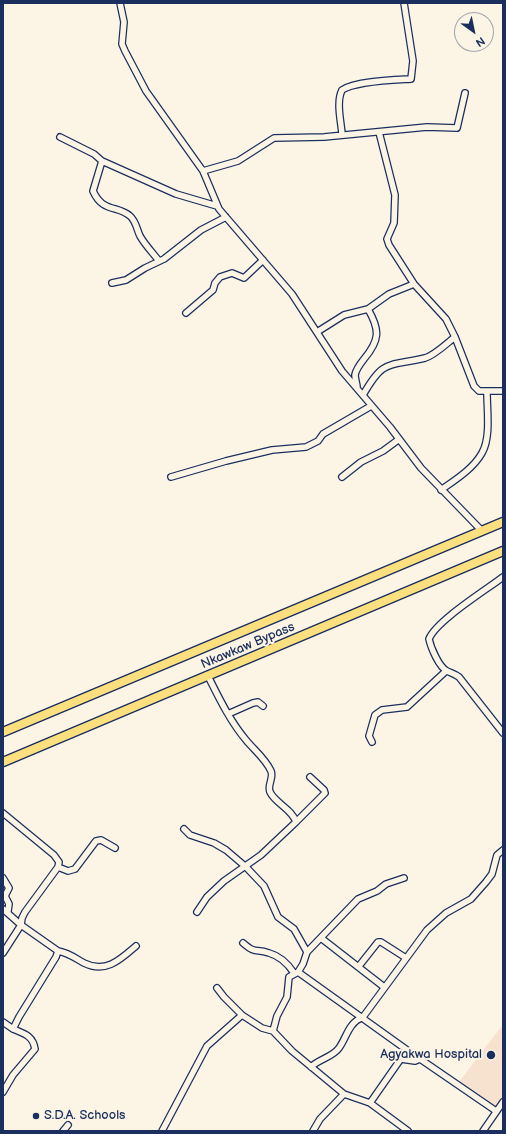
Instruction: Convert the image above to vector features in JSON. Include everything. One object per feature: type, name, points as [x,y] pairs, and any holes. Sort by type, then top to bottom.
[{"type":"highway","name":"Nkawkaw Bypass","points":[[3,732],[503,522]]},
{"type":"highway","name":"Nkawkaw Bypass","points":[[3,762],[503,551]]},
{"type":"street","points":[[120,3],[124,22],[122,44],[136,75],[203,172],[217,206],[292,294],[342,371],[364,395],[398,440],[441,490],[482,531]]},
{"type":"street","points":[[342,134],[340,101],[342,90],[350,86],[380,81],[411,79],[413,61],[404,3]]},
{"type":"street","points":[[203,172],[238,161],[274,138],[324,137],[342,134],[427,127],[458,128],[465,93]]},
{"type":"street","points":[[379,132],[395,194],[394,223],[387,239],[389,245],[414,284],[446,319],[455,337],[474,386],[480,391],[503,391]]},
{"type":"street","points":[[60,137],[94,154],[102,162],[176,194],[217,206]]},
{"type":"street","points":[[102,162],[93,191],[96,198],[103,204],[130,216],[135,223],[140,236],[159,261]]},
{"type":"street","points":[[112,284],[126,280],[159,261],[201,230],[226,217]]},
{"type":"street","points":[[186,313],[213,290],[215,283],[220,277],[232,274],[244,278],[263,260]]},
{"type":"street","points":[[317,332],[344,315],[368,309],[389,294],[414,284]]},
{"type":"street","points":[[357,388],[355,375],[358,367],[371,351],[378,337],[377,327],[368,309]]},
{"type":"street","points":[[364,395],[379,370],[388,364],[426,358],[455,337]]},
{"type":"street","points":[[441,490],[459,478],[482,454],[486,440],[488,392]]},
{"type":"street","points":[[171,477],[226,460],[272,450],[306,448],[318,441],[324,434],[371,406]]},
{"type":"street","points":[[342,477],[361,462],[383,451],[398,440]]},
{"type":"street","points":[[446,671],[429,641],[432,634],[473,599],[503,577]]},
{"type":"street","points":[[446,671],[453,672],[459,677],[503,733]]},
{"type":"street","points":[[372,742],[369,736],[372,720],[376,715],[382,710],[407,707],[446,671]]},
{"type":"street","points":[[208,676],[228,714],[246,740],[258,752],[271,772],[272,778],[268,787],[270,793],[296,822]]},
{"type":"street","points":[[228,714],[252,703],[258,702],[263,706]]},
{"type":"street","points":[[197,912],[207,898],[224,881],[246,867],[276,842],[325,793],[324,790],[310,777]]},
{"type":"street","points":[[3,813],[54,854],[60,862],[58,867],[25,912],[21,925],[3,953]]},
{"type":"street","points":[[184,829],[190,835],[214,843],[226,850],[246,867],[264,886],[278,917],[294,929],[307,952]]},
{"type":"street","points":[[58,867],[68,871],[75,869],[96,841],[101,840],[115,848]]},
{"type":"street","points":[[311,1067],[316,1062],[339,1049],[350,1026],[357,1019],[363,1017],[427,930],[446,913],[471,899],[492,874],[497,855],[503,850]]},
{"type":"street","points":[[3,878],[9,888],[4,896],[9,904],[5,910],[21,925],[58,951],[65,952],[93,966],[117,963],[136,946]]},
{"type":"street","points":[[273,1031],[277,1016],[287,997],[289,977],[303,964],[307,952],[358,900],[377,891],[386,884],[404,878]]},
{"type":"street","points":[[321,938],[359,966],[384,987]]},
{"type":"street","points":[[359,966],[378,942],[406,958]]},
{"type":"street","points":[[243,943],[256,952],[267,952],[288,963],[296,972],[363,1017],[420,1059],[500,1107],[483,1131]]},
{"type":"street","points":[[13,1029],[56,957],[58,951]]},
{"type":"street","points":[[217,988],[242,1015],[262,1028],[273,1031],[311,1067],[344,1094],[370,1103],[408,1131]]},
{"type":"street","points":[[162,1131],[207,1046],[242,1015]]},
{"type":"street","points":[[3,1022],[13,1029],[29,1035],[34,1042],[35,1049],[13,1075],[3,1092]]},
{"type":"street","points":[[370,1103],[407,1050]]},
{"type":"street","points":[[401,1059],[415,1061],[420,1059]]},
{"type":"street","points":[[313,1131],[320,1119],[344,1094]]},
{"type":"street","points":[[63,1131],[68,1125]]},
{"type":"shaded area","name":"Agyakwa Hospital","points":[[501,1027],[503,1028],[503,1101],[498,1108],[459,1082]]},
{"type":"place","name":"Agyakwa Hospital","points":[[491,1055]]},
{"type":"place","name":"S.D.A. Schools","points":[[36,1116]]}]
